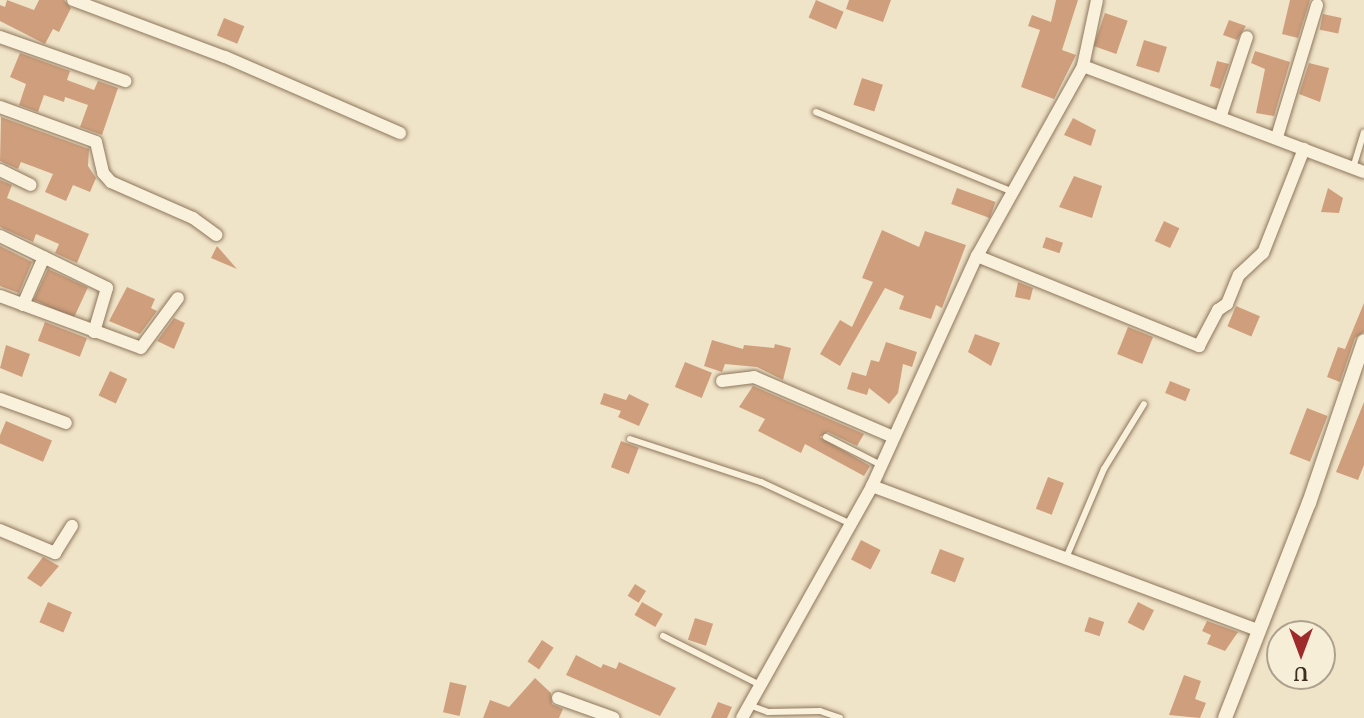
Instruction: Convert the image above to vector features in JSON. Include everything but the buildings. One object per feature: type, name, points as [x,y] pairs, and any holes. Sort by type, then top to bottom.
[{"type":"street","points":[[73,0],[225,57],[400,133]]},
{"type":"street","points":[[742,718],[872,486],[977,256],[1083,66],[1097,0]]},
{"type":"street","points":[[1277,137],[1317,5]]},
{"type":"street","points":[[0,37],[125,81]]},
{"type":"street","points":[[1222,115],[1247,37]]},
{"type":"street","points":[[1083,66],[1222,115],[1359,170]]},
{"type":"street","points":[[0,107],[96,142],[103,173],[111,182],[192,218],[216,235]]},
{"type":"street","points":[[977,256],[1199,346],[1218,310],[1227,304],[1239,275],[1263,253],[1304,149]]},
{"type":"street","points":[[0,170],[31,185]]},
{"type":"street","points":[[0,236],[107,288],[94,332]]},
{"type":"street","points":[[23,305],[44,257]]},
{"type":"street","points":[[0,296],[141,348],[178,298]]},
{"type":"street","points":[[1225,718],[1364,341]]},
{"type":"street","points":[[722,381],[754,377],[893,437]]},
{"type":"street","points":[[0,399],[66,423]]},
{"type":"street","points":[[872,486],[1259,631]]},
{"type":"street","points":[[0,530],[55,553],[72,526]]},
{"type":"street","points":[[558,698],[614,718]]},
{"type":"lane","points":[[816,112],[1011,191]]},
{"type":"lane","points":[[1359,170],[1364,133]]},
{"type":"lane","points":[[1065,560],[1104,469],[1144,404]]},
{"type":"lane","points":[[826,437],[881,465]]},
{"type":"lane","points":[[630,439],[761,482],[849,523]]},
{"type":"lane","points":[[663,636],[760,685]]},
{"type":"lane","points":[[749,705],[768,712],[820,711],[840,718]]}]
